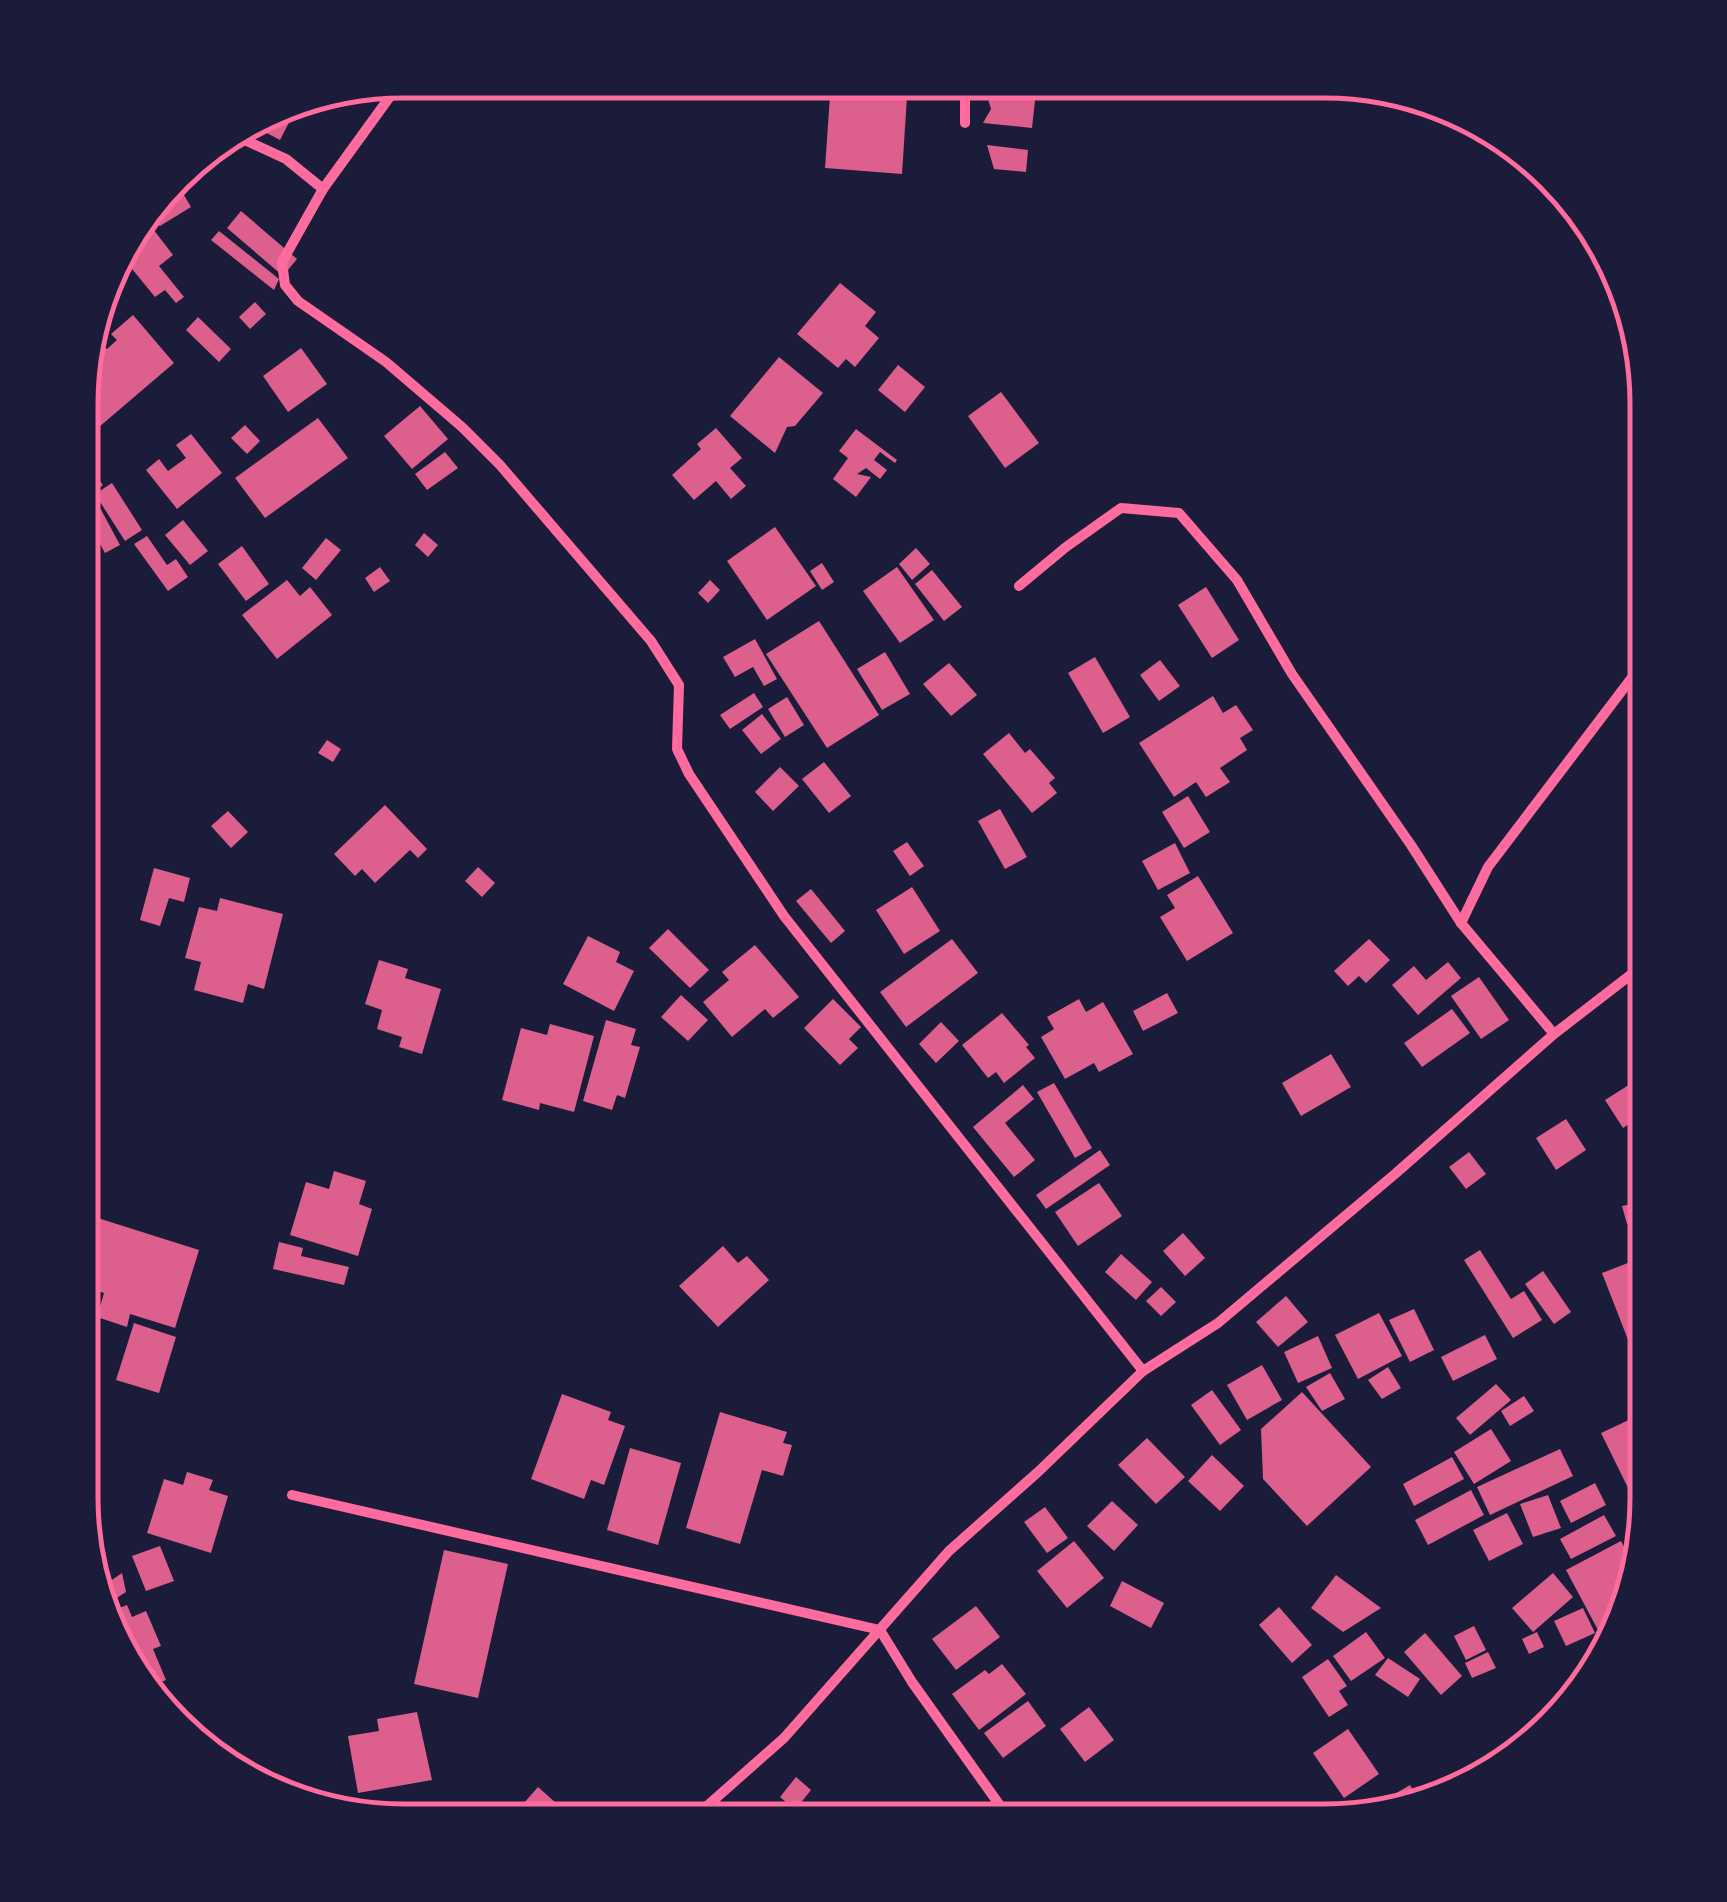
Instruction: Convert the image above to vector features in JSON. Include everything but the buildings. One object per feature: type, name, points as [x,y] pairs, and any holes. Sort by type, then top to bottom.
[{"type":"street","points":[[965,98],[965,123]]},
{"type":"street","points":[[389,99],[324,189],[282,262],[285,285],[298,300],[386,362],[475,440],[651,641],[678,685],[677,749],[688,774],[784,916],[1143,1371]]},
{"type":"street","points":[[248,141],[286,159],[324,189]]},
{"type":"street","points":[[1020,586],[1121,508],[1179,514],[1237,580],[1292,674],[1412,845],[1461,923],[1554,1034]]},
{"type":"street","points":[[1461,923],[1488,867],[1629,681]]},
{"type":"street","points":[[711,1804],[784,1738],[949,1550],[1038,1472],[1143,1371],[1218,1323],[1396,1174],[1554,1034],[1629,975]]},
{"type":"street","points":[[292,1495],[880,1630],[998,1804]]}]
